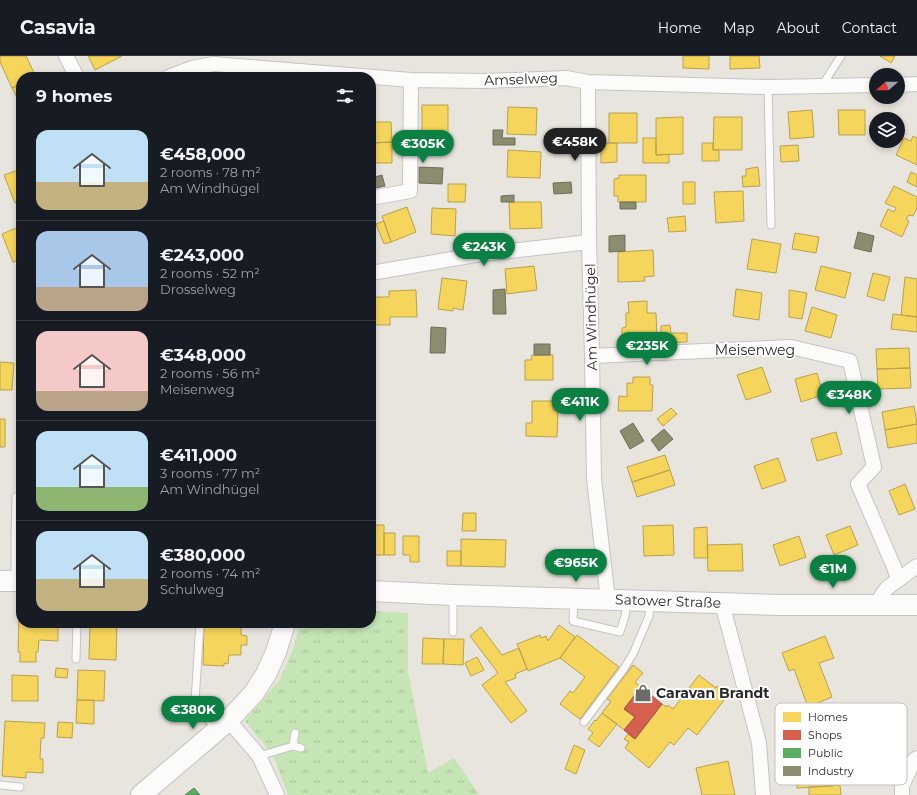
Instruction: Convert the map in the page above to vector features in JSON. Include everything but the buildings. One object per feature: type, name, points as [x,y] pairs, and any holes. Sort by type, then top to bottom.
[{"type":"main road","name":"Satower Straße","points":[[376,591],[722,603],[917,605]]},
{"type":"main road","points":[[141,795],[222,726],[254,693],[266,674],[276,652],[283,628]]},
{"type":"street","points":[[66,56],[74,72]]},
{"type":"street","name":"Amselweg","points":[[181,72],[192,68],[214,64],[276,72]]},
{"type":"street","name":"Amselweg","points":[[376,78],[485,81],[566,78],[588,82],[768,87],[869,85]]},
{"type":"street","points":[[376,197],[410,191],[411,80]]},
{"type":"street","name":"Am Windhügel","points":[[588,82],[589,242],[594,479],[618,600]]},
{"type":"street","points":[[905,85],[917,84]]},
{"type":"street","points":[[376,272],[475,255],[589,242]]},
{"type":"street","name":"Meisenweg","points":[[592,356],[791,347],[850,361],[874,467],[858,484],[894,567],[898,580]]},
{"type":"street","points":[[876,605],[887,588],[917,566]]},
{"type":"street","points":[[722,603],[759,743],[763,795]]},
{"type":"street","points":[[222,726],[236,729],[259,756],[277,795]]},
{"type":"street","points":[[907,775],[914,760],[917,758]]},
{"type":"street","points":[[902,785],[902,795]]},
{"type":"lane","points":[[822,86],[841,56]]},
{"type":"lane","points":[[768,87],[771,225]]},
{"type":"lane","points":[[12,581],[16,555]]},
{"type":"lane","points":[[453,595],[453,632]]},
{"type":"lane","points":[[574,599],[573,621],[620,632],[625,616],[618,600]]},
{"type":"lane","points":[[584,722],[633,654],[649,616],[650,601]]},
{"type":"lane","points":[[76,628],[76,659]]},
{"type":"lane","points":[[200,628],[195,702],[222,726]]},
{"type":"lane","points":[[293,746],[295,733]]},
{"type":"lane","points":[[259,756],[293,746],[301,748]]},
{"type":"lane","points":[[0,785],[20,787]]},
{"type":"green space","points":[[376,611],[408,613],[408,672],[428,773],[454,758],[479,795],[288,795],[273,755],[245,721],[280,679],[292,652],[299,628],[376,628]]},
{"type":"place","name":"Caravan Brandt","points":[[643,693]]}]
